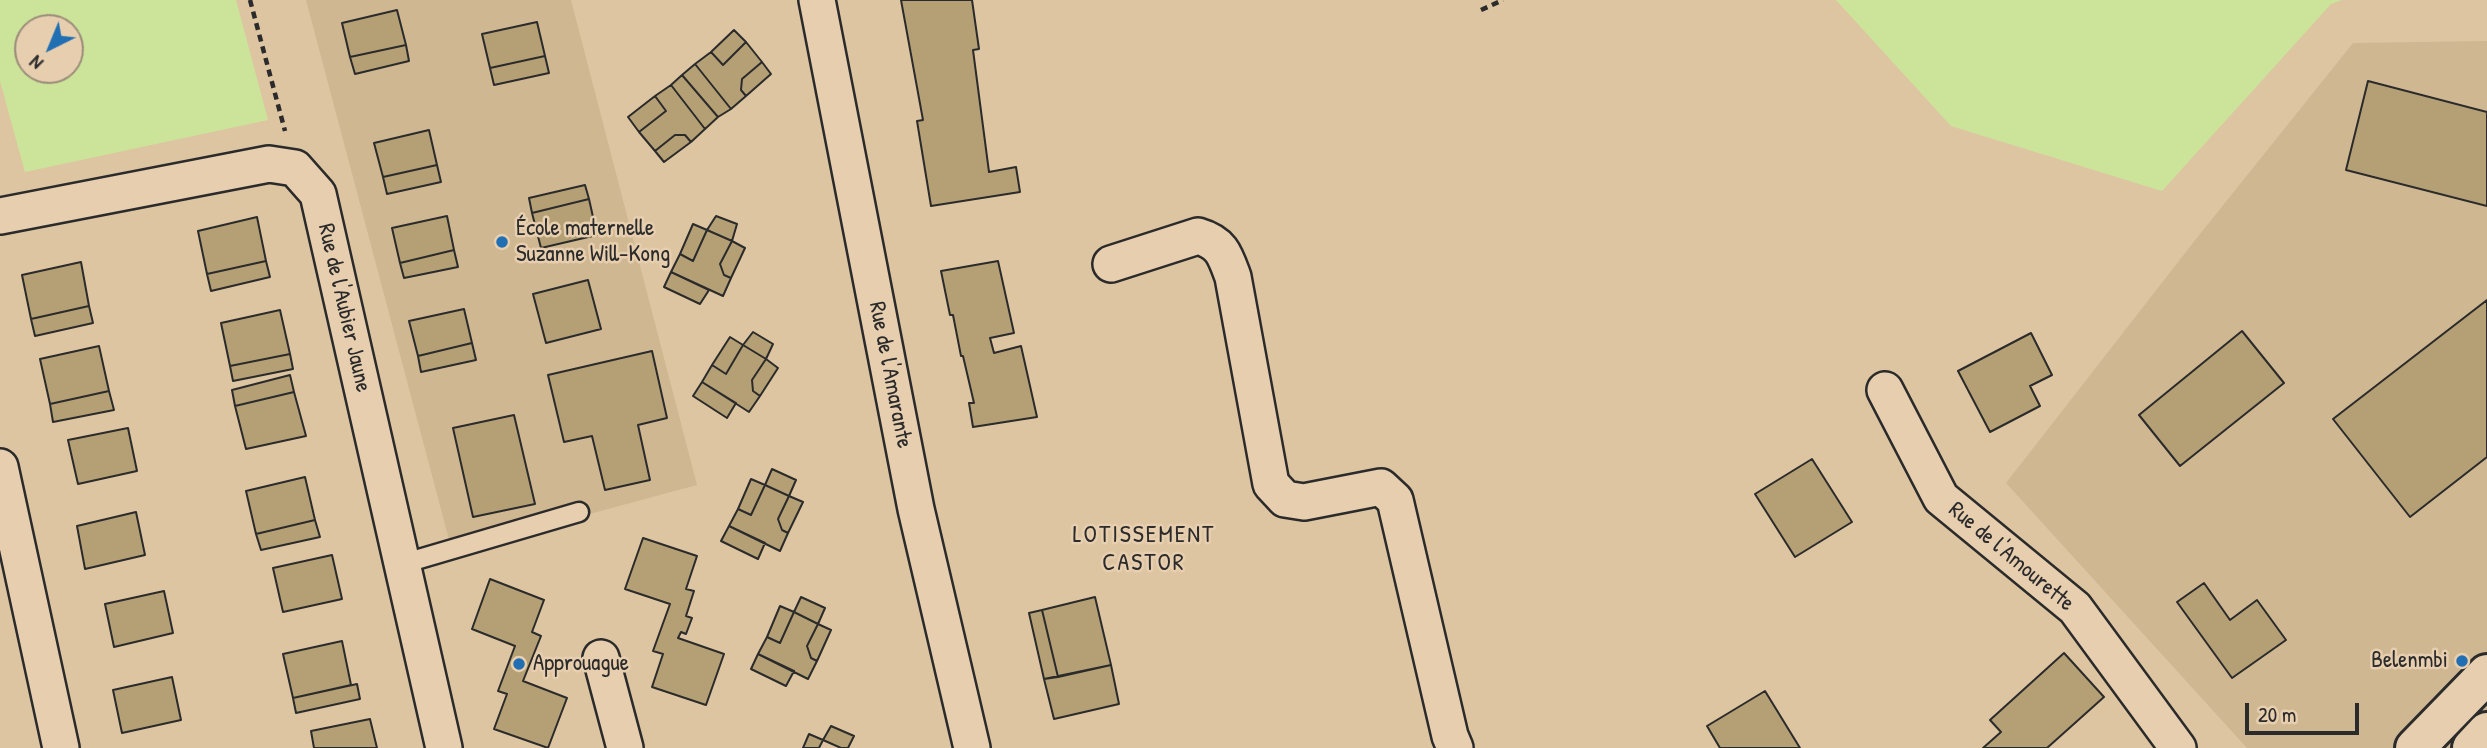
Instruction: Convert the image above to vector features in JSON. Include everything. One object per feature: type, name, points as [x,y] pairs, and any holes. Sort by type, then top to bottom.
[{"type":"main road","points":[[2415,748],[2487,674]]},
{"type":"main road","points":[[2472,748],[2487,732]]},
{"type":"street","name":"Rue de l'Amarante","points":[[817,0],[916,509],[972,748]]},
{"type":"street","points":[[0,216],[269,164],[295,168]]},
{"type":"street","name":"Rue de l'Aubier Jaune","points":[[295,168],[318,194],[444,748]]},
{"type":"street","points":[[1111,264],[1198,236],[1212,240],[1224,253],[1233,277],[1270,484],[1285,499],[1304,502],[1381,487],[1395,500],[1455,748]]},
{"type":"street","name":"Rue de l'Amourette","points":[[1885,390],[1941,498],[2075,608],[2178,748]]},
{"type":"street","points":[[0,467],[61,748]]},
{"type":"street","points":[[601,658],[625,748]]},
{"type":"lane","points":[[402,564],[579,512]]},
{"type":"path","points":[[250,0],[295,168]]},
{"type":"path","points":[[1481,10],[1503,0]]},
{"type":"shaded area","name":"École maternelle Suzanne Will-Kong","points":[[306,0],[571,0],[697,485],[452,551]]},
{"type":"shaded area","points":[[2487,41],[2487,748],[2247,748],[2006,483],[2353,43]]},
{"type":"green space","points":[[0,0],[236,0],[268,120],[25,172],[0,81]]},
{"type":"green space","points":[[1836,0],[2342,0],[2331,4],[2162,191],[1951,126]]},
{"type":"building","points":[[901,0],[972,0],[979,49],[973,50],[989,172],[1016,167],[1020,192],[931,206],[917,121],[923,120]]},
{"type":"building","points":[[397,10],[406,45],[350,57],[342,23]]},
{"type":"building","points":[[537,22],[545,56],[490,68],[482,34]]},
{"type":"building","points":[[734,30],[746,42],[723,65],[711,52]]},
{"type":"building","points":[[746,42],[762,62],[742,79],[741,90],[746,96],[731,109],[695,64],[711,52],[723,65]]},
{"type":"building","points":[[406,45],[409,61],[355,74],[350,57]]},
{"type":"building","points":[[545,56],[549,73],[494,85],[490,68]]},
{"type":"building","points":[[762,62],[771,74],[746,96],[741,90],[742,79]]},
{"type":"building","points":[[695,64],[731,109],[718,117],[682,75]]},
{"type":"building","points":[[682,75],[718,117],[705,129],[671,85]]},
{"type":"building","points":[[2368,81],[2487,112],[2487,206],[2346,170]]},
{"type":"building","points":[[671,85],[705,129],[691,142],[685,135],[675,135],[655,151],[639,132],[666,111],[655,96]]},
{"type":"building","points":[[655,96],[666,111],[639,132],[628,117]]},
{"type":"building","points":[[429,130],[437,165],[383,177],[374,143]]},
{"type":"building","points":[[675,135],[685,135],[691,142],[664,162],[655,151]]},
{"type":"building","points":[[437,165],[441,182],[387,194],[383,177]]},
{"type":"building","points":[[585,185],[589,199],[532,213],[529,198]]},
{"type":"building","points":[[589,199],[597,235],[541,248],[532,213]]},
{"type":"building","points":[[447,216],[454,250],[400,263],[392,228]]},
{"type":"building","points":[[716,216],[737,224],[732,241],[707,230]]},
{"type":"building","points":[[257,217],[266,261],[207,274],[198,231]]},
{"type":"building","points":[[693,224],[707,230],[693,261],[680,254]]},
{"type":"building","points":[[707,230],[732,241],[720,264],[724,275],[731,278],[723,296],[671,272],[680,254],[693,261]]},
{"type":"building","points":[[732,241],[745,248],[731,278],[724,275],[720,264]]},
{"type":"building","points":[[454,250],[458,267],[404,278],[400,263]]},
{"type":"building","points":[[266,261],[270,277],[211,291],[207,274]]},
{"type":"building","points":[[998,261],[1014,333],[990,338],[994,353],[1021,346],[1037,417],[973,427],[969,403],[974,403],[941,271]]},
{"type":"building","points":[[81,262],[89,306],[31,319],[22,275]]},
{"type":"building","points":[[671,272],[709,290],[700,304],[664,287]]},
{"type":"building","points":[[588,280],[601,329],[546,343],[533,294]]},
{"type":"building","points":[[2487,300],[2487,457],[2410,517],[2333,419]]},
{"type":"building","points":[[89,306],[93,323],[35,336],[31,319]]},
{"type":"building","points":[[464,309],[472,343],[418,356],[409,321]]},
{"type":"building","points":[[280,310],[290,354],[230,366],[221,323]]},
{"type":"building","points":[[2242,331],[2284,383],[2180,466],[2139,415]]},
{"type":"building","points":[[753,332],[773,344],[766,359],[743,345]]},
{"type":"building","points":[[2031,333],[2052,375],[2030,386],[2040,406],[1990,432],[1958,371]]},
{"type":"building","points":[[730,337],[743,345],[726,374],[712,365]]},
{"type":"building","points":[[472,343],[476,360],[421,372],[418,356]]},
{"type":"building","points":[[743,345],[766,359],[752,380],[753,391],[760,396],[749,412],[702,382],[712,365],[726,374]]},
{"type":"building","points":[[99,346],[109,391],[50,404],[40,359]]},
{"type":"building","points":[[652,351],[667,418],[638,425],[650,480],[605,490],[592,436],[564,442],[548,375]]},
{"type":"building","points":[[290,354],[293,369],[233,381],[230,366]]},
{"type":"building","points":[[766,359],[778,368],[760,396],[753,391],[752,380]]},
{"type":"building","points":[[290,375],[294,392],[235,406],[232,390]]},
{"type":"building","points":[[702,382],[736,403],[727,418],[693,396]]},
{"type":"building","points":[[109,391],[114,410],[53,422],[50,404]]},
{"type":"building","points":[[294,392],[306,436],[246,449],[235,406]]},
{"type":"building","points":[[514,415],[535,504],[473,517],[453,428]]},
{"type":"building","points":[[128,428],[137,471],[78,484],[68,440]]},
{"type":"building","points":[[1812,459],[1852,522],[1795,557],[1755,494]]},
{"type":"building","points":[[772,469],[796,480],[789,496],[765,485]]},
{"type":"building","points":[[305,477],[315,520],[256,534],[246,491]]},
{"type":"building","points":[[751,479],[765,485],[751,515],[738,509]]},
{"type":"building","points":[[765,485],[789,496],[778,519],[782,530],[788,533],[780,551],[729,526],[738,509],[751,515]]},
{"type":"building","points":[[789,496],[803,502],[788,533],[782,530],[778,519]]},
{"type":"building","points":[[136,512],[145,555],[85,569],[77,526]]},
{"type":"building","points":[[315,520],[320,537],[261,550],[256,534]]},
{"type":"building","points":[[729,526],[765,543],[758,559],[721,541]]},
{"type":"building","points":[[643,538],[697,556],[686,589],[694,591],[686,616],[692,618],[686,634],[681,632],[678,638],[724,654],[706,705],[652,687],[663,654],[653,651],[670,604],[625,589]]},
{"type":"building","points":[[332,555],[342,599],[283,612],[273,568]]},
{"type":"building","name":"Approuague","points":[[490,579],[544,600],[532,632],[541,636],[523,681],[567,698],[548,748],[494,729],[507,694],[498,691],[515,646],[472,629]]},
{"type":"building","points":[[2204,583],[2230,620],[2257,600],[2286,640],[2232,678],[2177,602]]},
{"type":"building","points":[[164,591],[173,633],[114,647],[105,604]]},
{"type":"building","points":[[801,597],[825,608],[818,624],[794,612]]},
{"type":"building","points":[[1095,597],[1111,665],[1058,677],[1042,610]]},
{"type":"building","points":[[780,606],[794,612],[780,643],[767,637]]},
{"type":"building","points":[[1042,610],[1058,677],[1044,679],[1029,613]]},
{"type":"building","points":[[794,612],[818,624],[807,646],[811,658],[817,661],[808,679],[758,654],[767,637],[780,643]]},
{"type":"building","points":[[818,624],[831,630],[817,661],[811,658],[807,646]]},
{"type":"building","points":[[342,641],[351,685],[293,698],[283,654]]},
{"type":"building","points":[[2064,653],[2104,697],[2047,748],[1983,748],[2001,732],[1990,720]]},
{"type":"building","points":[[758,654],[794,671],[786,686],[751,669]]},
{"type":"building","points":[[1111,665],[1119,704],[1054,719],[1044,679]]},
{"type":"building","points":[[172,677],[181,720],[122,733],[113,690]]},
{"type":"building","points":[[357,684],[360,699],[296,713],[293,698]]},
{"type":"building","points":[[1765,691],[1800,748],[1720,748],[1707,726]]},
{"type":"building","points":[[370,719],[377,748],[314,748],[311,731]]},
{"type":"building","points":[[831,726],[854,736],[848,748],[841,748],[823,740]]},
{"type":"building","points":[[809,734],[823,740],[819,748],[803,748]]},
{"type":"place","name":"École maternelle Suzanne Will-Kong","points":[[502,242]]},
{"type":"place","name":"Belenmbi","points":[[2462,661]]},
{"type":"place","name":"Approuague","points":[[519,664]]},
{"type":"district","name":"LOTISSEMENT CASTOR","points":[[1144,550]]}]
